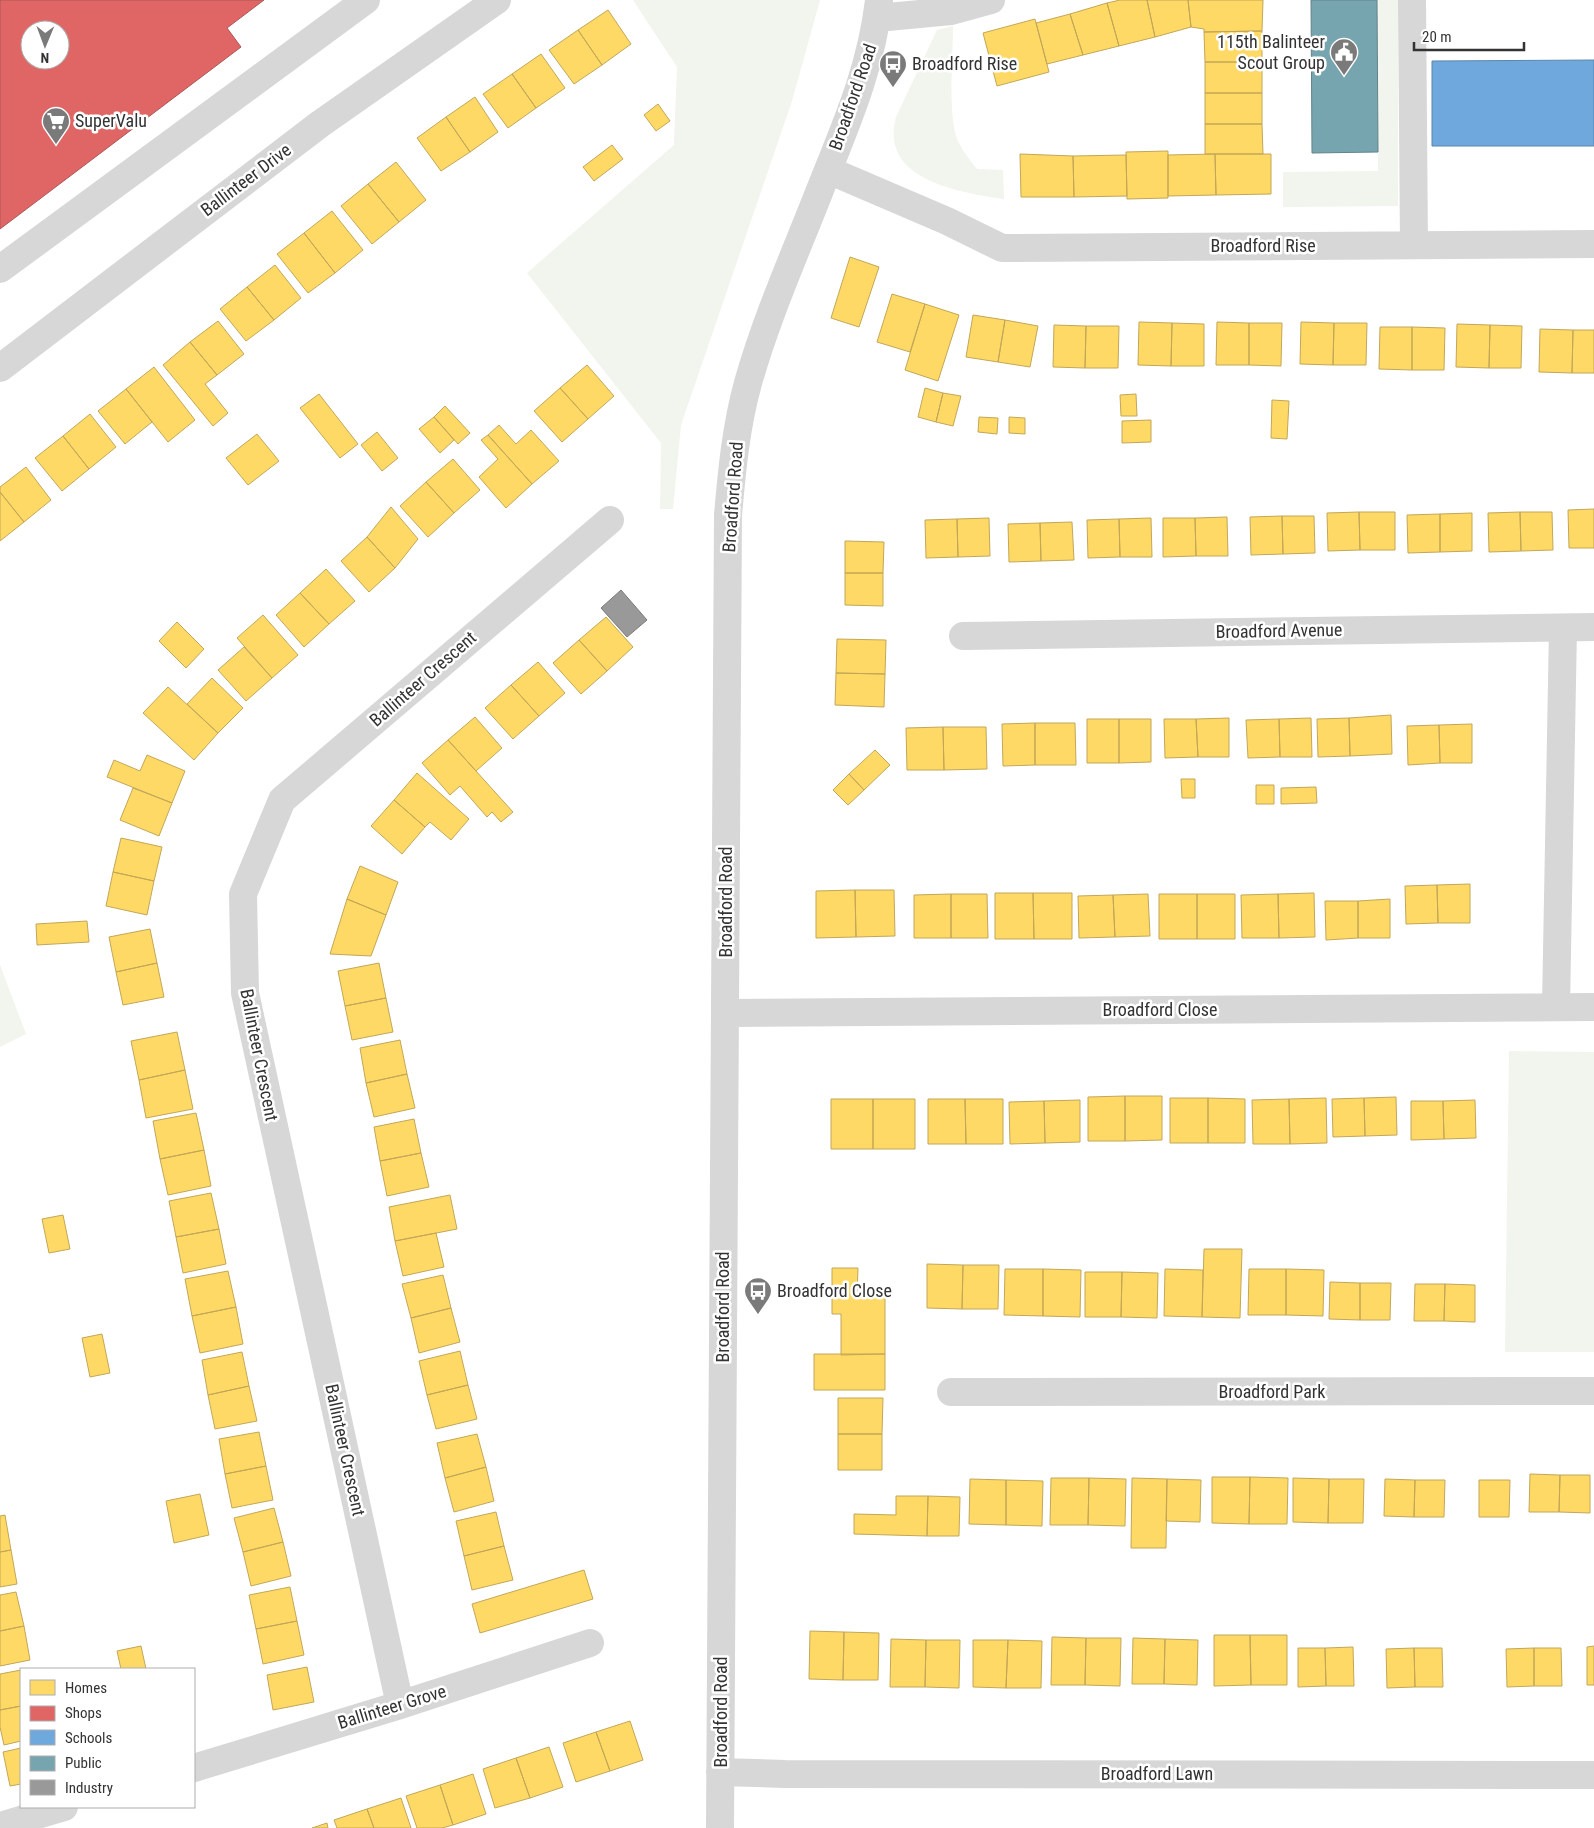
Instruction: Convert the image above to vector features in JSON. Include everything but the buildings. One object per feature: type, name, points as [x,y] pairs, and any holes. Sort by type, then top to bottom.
[{"type":"street","points":[[0,269],[366,0]]},
{"type":"street","name":"Ballinteer Drive","points":[[0,368],[320,124],[497,0]]},
{"type":"street","points":[[878,9],[951,11],[991,0]]},
{"type":"street","points":[[1412,0],[1414,245]]},
{"type":"street","name":"Broadford Road","points":[[720,1828],[728,514],[737,432],[748,383],[858,94],[870,56],[878,9]]},
{"type":"street","name":"Broadford Rise","points":[[828,170],[1002,248],[1594,244]]},
{"type":"street","name":"Ballinteer Crescent","points":[[400,1705],[245,993],[243,894],[282,800],[610,520]]},
{"type":"street","name":"Broadford Avenue","points":[[963,636],[1594,627]]},
{"type":"street","points":[[1556,1007],[1564,628]]},
{"type":"street","name":"Broadford Close","points":[[726,1013],[1594,1007]]},
{"type":"street","name":"Broadford Park","points":[[951,1392],[1594,1392]]},
{"type":"street","name":"Ballinteer Grove","points":[[195,1768],[400,1705],[590,1643]]},
{"type":"street","name":"Broadford Lawn","points":[[720,1772],[785,1774],[1594,1775]]},
{"type":"street","points":[[0,1826],[61,1808]]},
{"type":"shaded area","points":[[633,0],[820,0],[792,101],[681,425],[673,509],[660,509],[661,443],[527,273],[674,145],[677,67]]},
{"type":"shaded area","points":[[1377,0],[1398,0],[1398,206],[1283,207],[1283,172],[1378,171]]},
{"type":"shaded area","points":[[953,26],[952,111],[956,136],[962,149],[977,169],[1003,170],[1004,199],[946,187],[927,179],[911,169],[899,155],[894,138],[896,117],[937,30]]},
{"type":"shaded area","points":[[0,965],[26,1034],[0,1047]]},
{"type":"shaded area","points":[[1509,1051],[1594,1052],[1594,1352],[1505,1352]]},
{"type":"place","name":"115th Balinteer Scout Group","points":[[1344,76]]},
{"type":"place","name":"Broadford Rise","points":[[893,88]]},
{"type":"place","name":"SuperValu","points":[[56,145]]},
{"type":"place","name":"Broadford Close","points":[[758,1315]]}]
